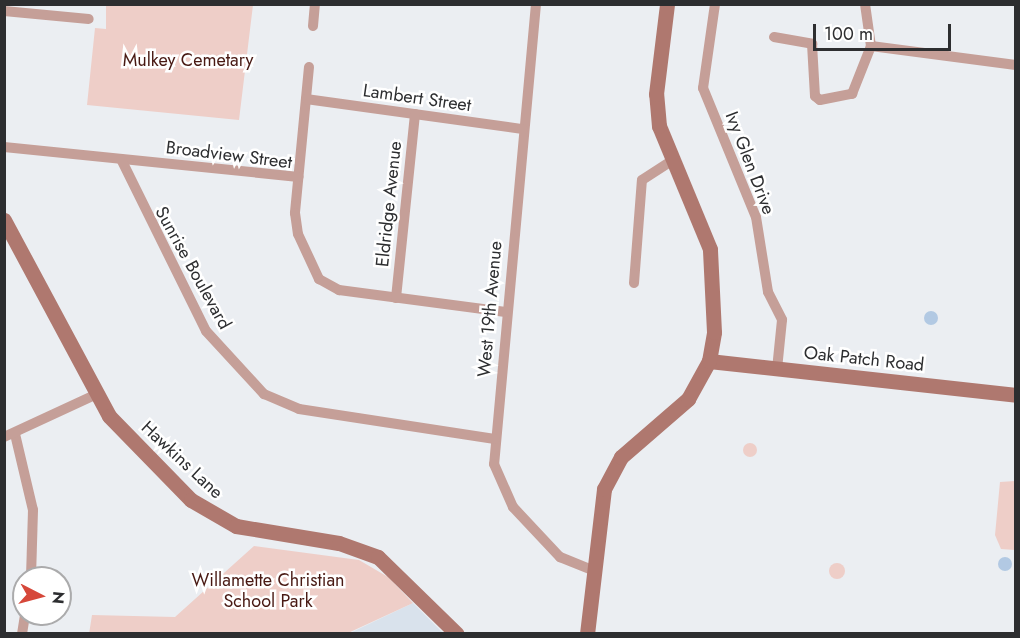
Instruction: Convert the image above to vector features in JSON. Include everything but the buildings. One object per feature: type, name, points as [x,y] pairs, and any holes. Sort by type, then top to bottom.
[{"type":"street","points":[[312,26],[315,4]]},
{"type":"street","name":"West 19th Avenue","points":[[536,4],[495,438],[495,476],[513,507],[560,557],[592,570]]},
{"type":"street","points":[[587,633],[600,505],[612,471],[632,446],[688,399],[709,361],[716,309],[714,267],[700,216],[671,161],[656,109],[667,4]]},
{"type":"street","name":"Ivy Glen Drive","points":[[715,4],[702,82],[756,218],[768,292],[782,320],[777,369]]},
{"type":"street","points":[[774,37],[809,42],[816,98],[845,98],[855,89],[871,46],[865,4]]},
{"type":"street","points":[[4,11],[89,19]]},
{"type":"street","points":[[871,46],[1016,65]]},
{"type":"street","points":[[298,177],[309,67]]},
{"type":"street","name":"Lambert Street","points":[[306,99],[523,129]]},
{"type":"street","name":"Eldridge Avenue","points":[[396,298],[415,114]]},
{"type":"street","name":"Broadview Street","points":[[4,147],[298,177],[297,231],[319,279],[339,290],[506,312]]},
{"type":"street","name":"Sunrise Boulevard","points":[[121,159],[206,331],[264,394],[299,409],[495,438]]},
{"type":"street","points":[[634,283],[642,180],[671,161]]},
{"type":"street","name":"Hawkins Lane","points":[[4,220],[95,395],[118,427],[203,510],[247,529],[339,543],[378,557],[458,633]]},
{"type":"street","name":"Oak Patch Road","points":[[709,361],[1016,395]]},
{"type":"street","points":[[31,566],[33,510],[10,436],[95,395]]},
{"type":"shaded area","points":[[413,603],[443,633],[348,634]]},
{"type":"green space","name":"Mulkey Cemetary","points":[[106,4],[253,5],[239,120],[87,105],[95,28],[106,29]]},
{"type":"green space","points":[[750,443],[755,445],[757,450],[755,455],[750,457],[745,455],[743,450],[745,445]]},
{"type":"green space","points":[[1016,481],[1015,550],[1001,549],[995,535],[1000,482]]},
{"type":"green space","name":"Willamette Christian School Park","points":[[254,546],[359,560],[388,577],[413,603],[348,633],[89,634],[92,615],[175,617]]},
{"type":"green space","points":[[834,563],[840,563],[845,571],[843,577],[834,579],[829,574],[829,568]]},
{"type":"water","points":[[931,311],[936,313],[938,318],[936,323],[931,325],[926,323],[924,318],[926,313]]},
{"type":"water","points":[[1005,557],[1010,559],[1012,564],[1010,569],[1005,571],[1000,569],[998,564],[1000,559]]}]
